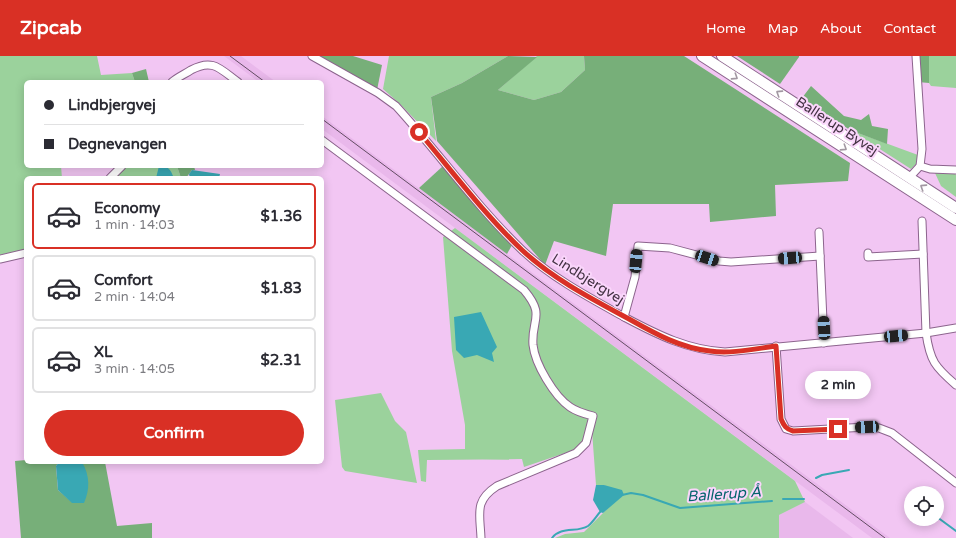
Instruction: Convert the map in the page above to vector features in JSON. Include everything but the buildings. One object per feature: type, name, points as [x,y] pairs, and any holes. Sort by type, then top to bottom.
[{"type":"main road","name":"Ballerup Byvej","points":[[702,56],[956,220]]},
{"type":"main road","name":"Ballerup Byvej","points":[[722,56],[956,208]]},
{"type":"street","name":"Lindbjergvej","points":[[312,56],[378,93],[396,106],[498,226],[523,250],[563,281],[665,338],[709,351],[725,352],[926,333],[956,328]]},
{"type":"street","points":[[909,178],[920,166],[922,149],[916,56]]},
{"type":"street","points":[[175,80],[199,66],[207,64],[215,66],[235,80]]},
{"type":"street","points":[[324,141],[524,290],[536,308],[537,317],[532,342],[538,366],[560,398],[570,407],[593,416],[586,444],[576,453],[497,486],[486,493],[482,498],[480,508],[481,538]]},
{"type":"street","points":[[920,166],[930,169],[956,170]]},
{"type":"street","points":[[112,176],[120,168]]},
{"type":"street","points":[[922,221],[926,333],[928,349],[938,370],[956,385]]},
{"type":"street","points":[[819,232],[824,342]]},
{"type":"street","points":[[624,316],[635,277],[638,246],[670,248],[719,261],[731,262],[820,256]]},
{"type":"street","points":[[868,253],[868,257],[924,254]]},
{"type":"street","points":[[0,259],[24,254]]},
{"type":"street","points":[[776,346],[781,419],[786,429],[793,431],[867,427],[879,428],[892,433],[956,483]]},
{"type":"shaded area","points":[[0,56],[97,56],[101,75],[132,73],[134,80],[24,80],[24,168],[61,168],[62,176],[24,176],[24,249],[0,255]]},
{"type":"shaded area","points":[[224,56],[241,56],[273,80],[256,80]]},
{"type":"shaded area","points":[[315,56],[353,56],[382,65],[377,90]]},
{"type":"shaded area","points":[[389,56],[508,56],[462,83],[431,97],[436,141],[383,89]]},
{"type":"shaded area","points":[[508,56],[537,57],[498,90],[534,100],[561,92],[585,70],[584,56],[684,56],[850,163],[848,181],[775,185],[776,216],[710,222],[709,204],[613,204],[606,256],[554,241],[545,265],[437,141],[431,97],[462,83]]},
{"type":"shaded area","points":[[537,56],[584,56],[585,70],[561,92],[534,100],[498,90]]},
{"type":"shaded area","points":[[737,56],[799,56],[799,57],[780,84]]},
{"type":"shaded area","points":[[916,56],[929,56],[929,83],[918,82]]},
{"type":"shaded area","points":[[929,56],[956,56],[956,88],[931,86],[929,83]]},
{"type":"shaded area","points":[[146,69],[149,80],[134,80],[132,73]]},
{"type":"shaded area","points":[[811,86],[844,116],[861,120],[869,114],[872,126],[888,129],[887,144],[850,130],[802,98]]},
{"type":"shaded area","points":[[324,117],[890,538],[872,538],[324,130]]},
{"type":"shaded area","points":[[850,130],[918,155],[916,164],[911,169]]},
{"type":"shaded area","points":[[443,166],[512,245],[507,254],[419,188]]},
{"type":"shaded area","points":[[123,168],[178,168],[180,176],[115,176]]},
{"type":"shaded area","points":[[158,168],[167,168],[173,176],[156,176]]},
{"type":"shaded area","points":[[178,168],[194,168],[195,170],[192,170],[188,176],[180,176]]},
{"type":"shaded area","points":[[192,170],[220,174],[220,176],[190,176],[189,174]]},
{"type":"shaded area","points":[[935,173],[954,173],[956,175],[956,197],[941,186]]},
{"type":"shaded area","points":[[455,228],[795,481],[805,502],[779,515],[779,538],[555,538],[565,534],[584,532],[615,501],[604,485],[596,485],[592,431],[574,450],[524,467],[522,459],[427,460],[426,482],[421,481],[418,450],[465,449],[465,425],[452,351],[443,237]]},
{"type":"shaded area","points":[[481,312],[497,347],[492,353],[494,362],[477,355],[464,358],[456,350],[454,317]]},
{"type":"shaded area","points":[[381,393],[395,421],[406,432],[417,483],[345,471],[342,467],[335,400]]},
{"type":"shaded area","points":[[24,460],[24,464],[58,464],[56,466],[58,490],[73,503],[84,503],[81,464],[105,464],[117,526],[152,523],[152,538],[21,538],[15,461]]},
{"type":"shaded area","points":[[58,464],[83,464],[88,477],[88,488],[84,503],[72,503],[58,490],[56,466]]},
{"type":"shaded area","points":[[596,485],[604,485],[622,490],[624,495],[603,513],[600,512],[593,500]]},
{"type":"shaded area","points":[[805,502],[853,538],[779,538],[779,515]]},
{"type":"waterway","name":"Ballerup Å","points":[[816,478],[822,475],[849,470]]},
{"type":"waterway","name":"Ballerup Å","points":[[622,495],[631,493],[643,495],[680,508],[772,501]]},
{"type":"waterway","points":[[783,499],[804,499]]},
{"type":"waterway","name":"Ballerup Å","points":[[552,538],[560,532],[588,526],[601,511]]},
{"type":"waterway","name":"Ballerup Å","points":[[944,522],[956,531]]},
{"type":"tram line","points":[[230,56],[262,80]]},
{"type":"tram line","points":[[324,120],[885,538]]},
{"type":"route","points":[[419,132],[498,226],[523,250],[550,272],[602,305],[665,338],[694,348],[725,352],[776,346],[781,419],[783,425],[786,429],[793,431],[838,429]]}]
